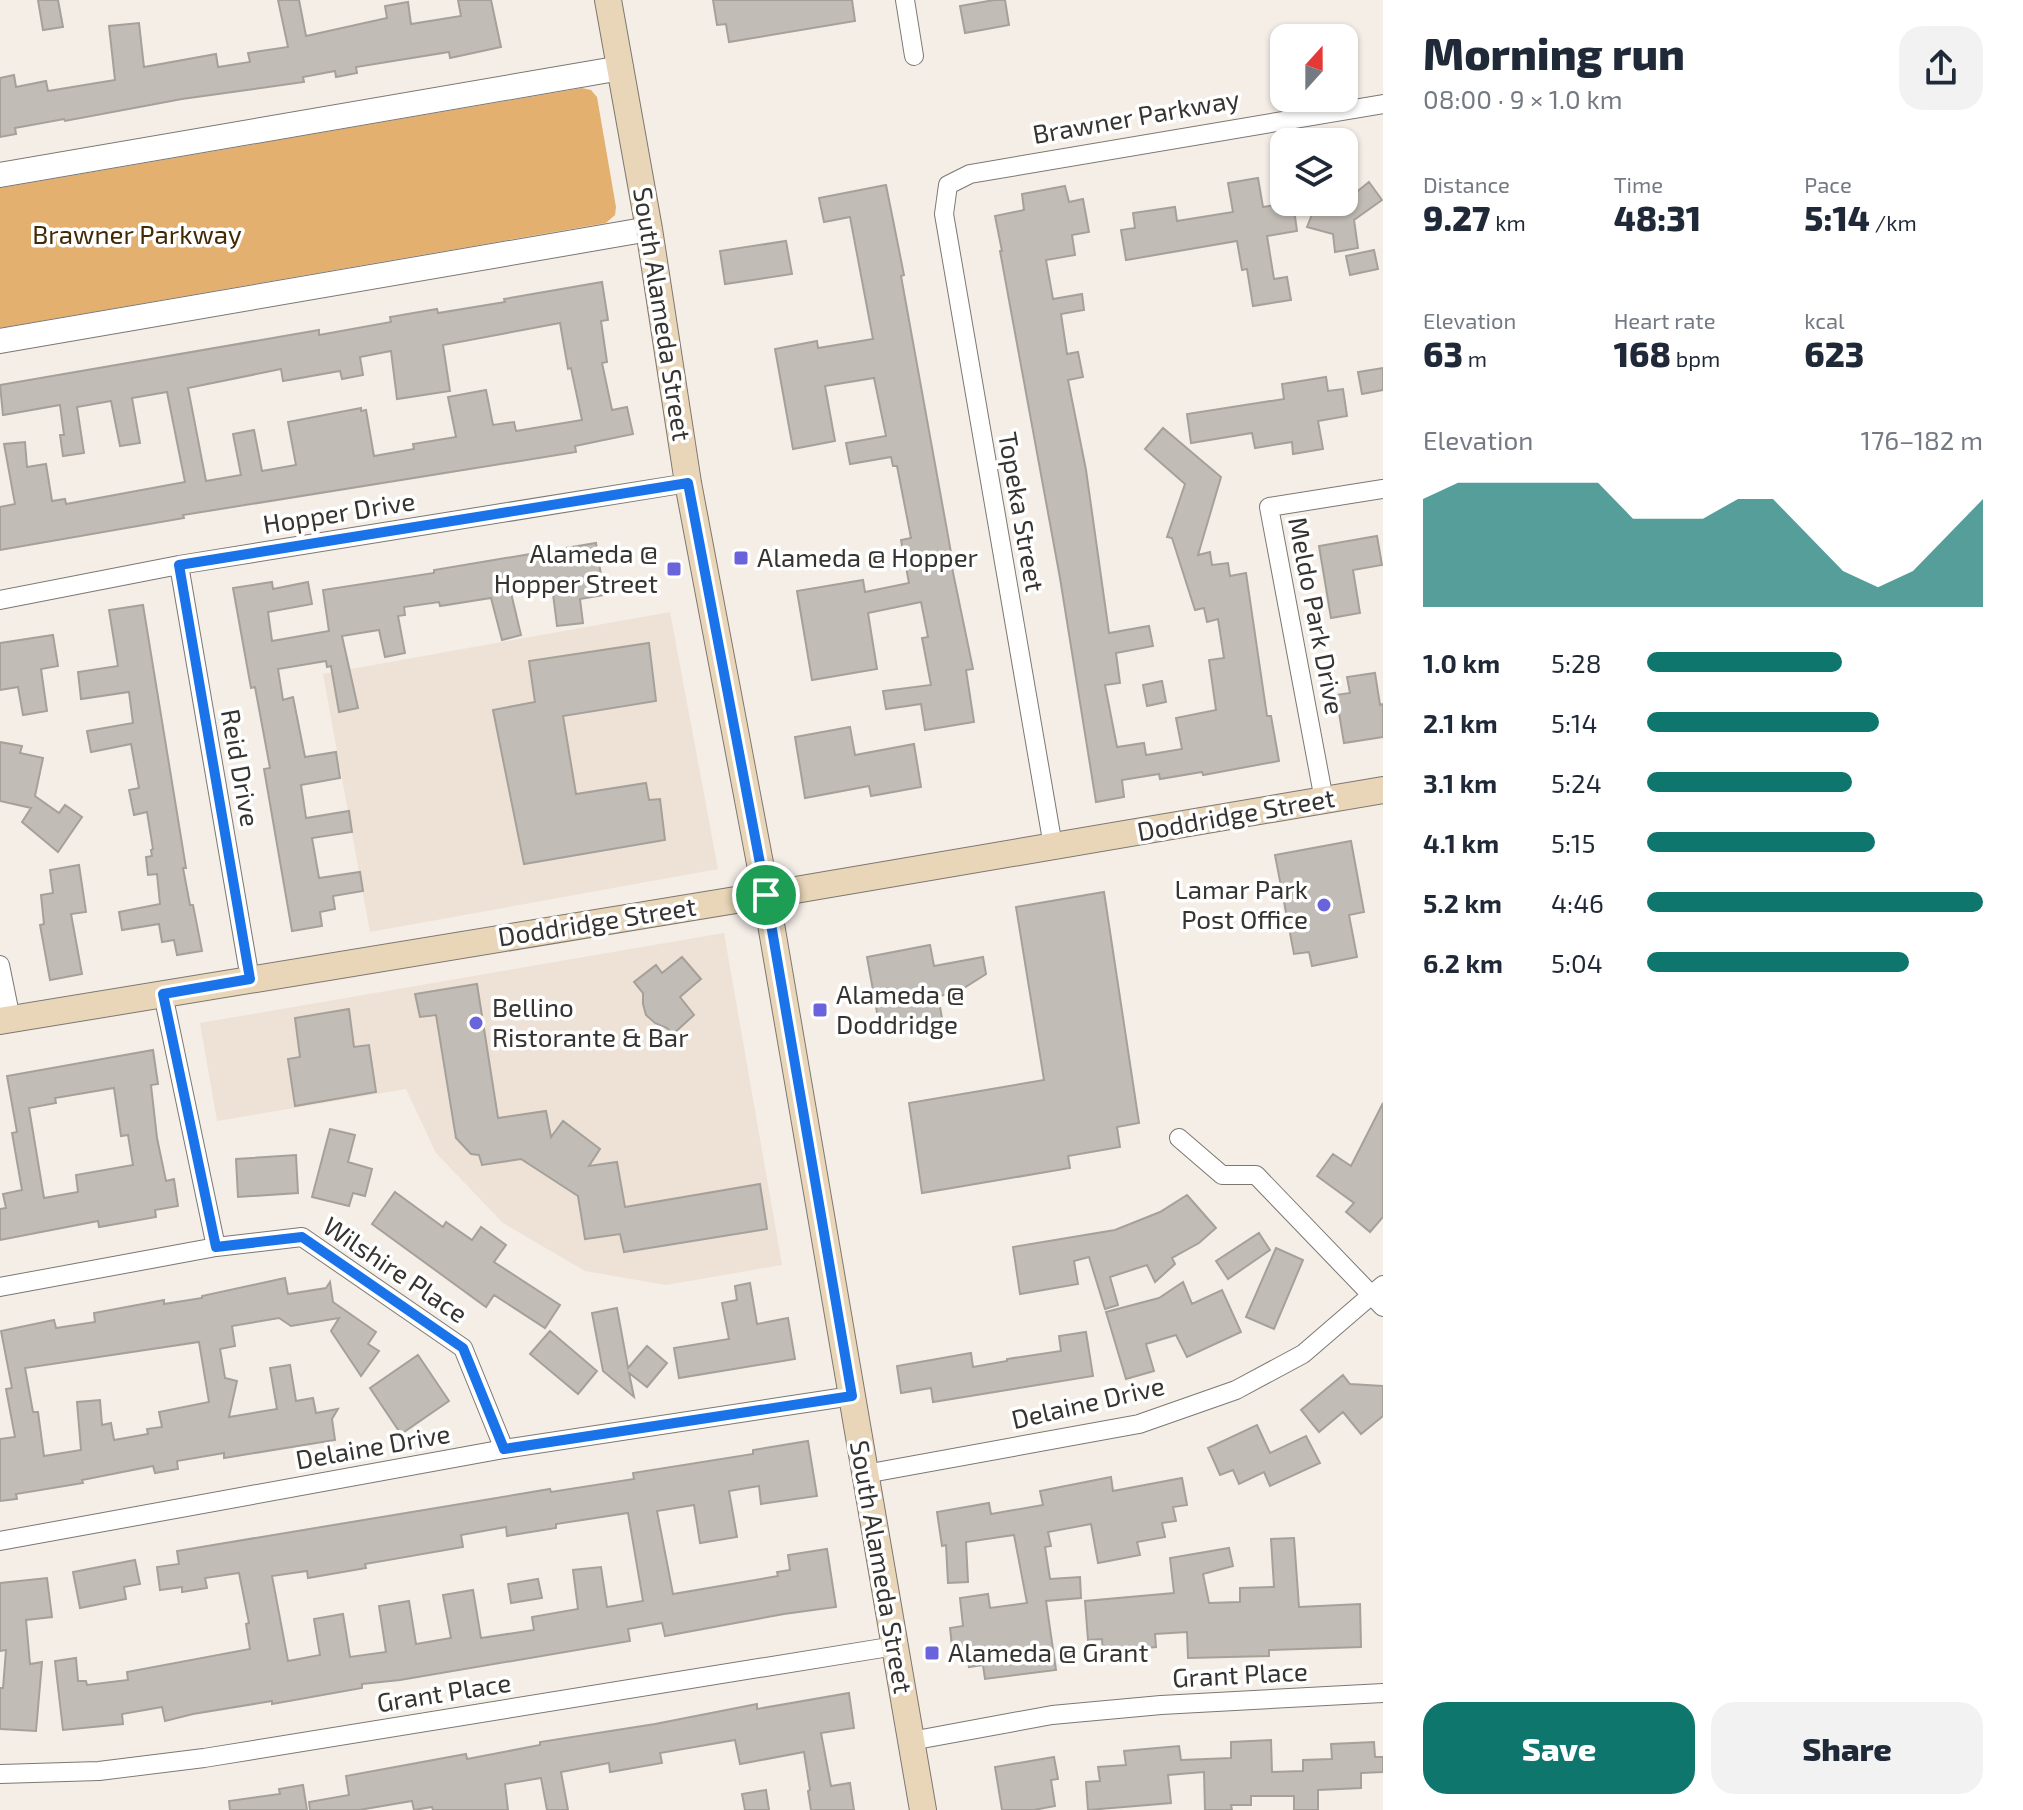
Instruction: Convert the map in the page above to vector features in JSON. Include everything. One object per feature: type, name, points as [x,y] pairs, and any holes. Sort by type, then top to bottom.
[{"type":"main road","name":"South Alameda Street","points":[[608,0],[649,229],[688,483],[766,895],[923,1810]]},
{"type":"main road","name":"Doddridge Street","points":[[6,1020],[1383,790]]},
{"type":"street","points":[[905,0],[914,56]]},
{"type":"street","points":[[0,175],[621,68]]},
{"type":"street","name":"Brawner Parkway","points":[[948,185],[970,174],[1383,104]]},
{"type":"street","name":"Topeka Street","points":[[948,185],[944,214],[1053,846]]},
{"type":"street","points":[[0,341],[649,229]]},
{"type":"street","name":"Hopper Drive","points":[[0,600],[179,565],[688,483]]},
{"type":"street","name":"Meldo Park Drive","points":[[1324,800],[1269,507],[1383,489]]},
{"type":"street","name":"Reid Drive","points":[[179,565],[250,979]]},
{"type":"street","points":[[0,965],[6,1020]]},
{"type":"street","points":[[163,994],[216,1247]]},
{"type":"street","points":[[1179,1138],[1222,1175],[1256,1175],[1379,1296]]},
{"type":"street","name":"Wilshire Place","points":[[0,1287],[216,1247],[302,1237],[463,1348],[504,1449]]},
{"type":"street","name":"Delaine Drive","points":[[865,1474],[1139,1424],[1236,1390],[1303,1354],[1379,1296]]},
{"type":"street","name":"Delaine Drive","points":[[0,1541],[504,1449],[852,1396]]},
{"type":"street","name":"Grant Place","points":[[0,1774],[99,1771],[204,1758],[895,1646]]},
{"type":"street","name":"Grant Place","points":[[911,1741],[1052,1715],[1161,1705],[1383,1693]]},
{"type":"shaded area","points":[[670,612],[718,869],[370,932],[323,674]]},
{"type":"shaded area","points":[[724,933],[782,1265],[666,1285],[585,1271],[503,1223],[436,1153],[406,1089],[217,1121],[200,1023]]},
{"type":"green space","name":"Brawner Parkway","points":[[582,88],[591,90],[597,97],[616,207],[615,215],[606,223],[0,328],[0,188]]},
{"type":"building","points":[[38,0],[58,0],[63,27],[43,30]]},
{"type":"building","points":[[278,0],[299,0],[306,36],[387,18],[385,6],[408,2],[411,24],[461,16],[458,0],[491,0],[501,47],[450,58],[449,52],[356,67],[357,73],[336,77],[335,71],[303,77],[304,82],[64,119],[15,128],[16,134],[0,137],[0,78],[14,75],[16,87],[46,81],[48,91],[115,80],[109,26],[139,23],[144,67],[216,54],[218,67],[250,62],[248,53],[288,47]]},
{"type":"building","points":[[713,0],[852,0],[855,21],[729,42],[726,24],[717,25]]},
{"type":"building","points":[[1005,0],[1009,25],[965,33],[960,6]]},
{"type":"building","points":[[1258,178],[1263,207],[1270,206],[1270,216],[1295,216],[1297,231],[1267,236],[1274,279],[1287,277],[1291,300],[1253,306],[1247,269],[1242,270],[1237,241],[1126,260],[1121,230],[1135,228],[1133,213],[1175,207],[1177,221],[1233,212],[1228,183]]},
{"type":"building","points":[[1369,182],[1382,200],[1354,220],[1358,248],[1335,252],[1333,234],[1307,227],[1311,216],[1358,216],[1358,191]]},
{"type":"building","points":[[886,185],[904,275],[901,276],[950,558],[973,669],[966,670],[974,722],[925,730],[921,704],[886,709],[883,691],[931,685],[922,638],[928,637],[921,602],[868,613],[877,669],[812,680],[797,591],[863,580],[865,592],[909,583],[901,540],[911,538],[897,466],[893,466],[891,457],[850,464],[846,443],[886,436],[874,378],[825,386],[835,441],[793,449],[775,349],[817,341],[818,348],[873,339],[850,217],[824,222],[819,198]]},
{"type":"building","points":[[1065,186],[1069,202],[1083,199],[1089,232],[1072,235],[1075,255],[1046,260],[1053,299],[1082,294],[1084,310],[1061,314],[1067,354],[1078,352],[1083,377],[1068,380],[1086,470],[1109,633],[1149,626],[1153,646],[1116,653],[1120,683],[1105,685],[1117,747],[1144,743],[1146,755],[1182,749],[1176,718],[1216,710],[1209,660],[1224,658],[1218,619],[1207,622],[1204,608],[1195,610],[1172,538],[1167,537],[1185,484],[1145,449],[1163,428],[1221,477],[1198,555],[1210,552],[1212,565],[1228,563],[1230,576],[1246,573],[1267,716],[1271,716],[1279,761],[1203,775],[1202,772],[1160,779],[1159,774],[1122,780],[1124,797],[1096,802],[1060,578],[995,216],[1024,210],[1022,194]]},
{"type":"building","points":[[786,241],[792,274],[725,284],[720,251]]},
{"type":"building","points":[[1374,250],[1378,269],[1350,275],[1346,256]]},
{"type":"building","points":[[602,282],[608,320],[601,321],[607,362],[602,363],[612,410],[627,407],[633,434],[575,446],[576,452],[183,515],[184,518],[0,550],[0,507],[15,504],[4,444],[25,442],[27,467],[46,464],[52,501],[65,499],[66,504],[185,482],[167,392],[132,398],[140,443],[120,446],[111,401],[77,407],[84,453],[63,456],[60,405],[3,415],[0,385],[319,330],[319,335],[391,322],[390,317],[437,309],[438,313],[505,302],[504,299]],"holes":[[[560,323],[568,369],[571,368],[582,420],[516,431],[514,422],[493,425],[486,390],[448,397],[456,437],[413,444],[414,449],[374,456],[366,410],[361,411],[361,408],[288,422],[296,465],[262,471],[254,430],[233,434],[241,475],[206,481],[188,388],[281,369],[283,381],[340,371],[342,379],[363,375],[360,357],[391,351],[397,399],[450,391],[443,345]]]},
{"type":"building","points":[[1383,368],[1383,390],[1362,394],[1358,372]]},
{"type":"building","points":[[1326,377],[1328,391],[1343,389],[1347,416],[1318,421],[1323,449],[1293,454],[1292,442],[1255,448],[1252,433],[1191,443],[1187,414],[1284,399],[1282,384]]},
{"type":"building","points":[[1377,536],[1382,565],[1353,570],[1360,613],[1331,618],[1319,546]]},
{"type":"building","points":[[596,543],[604,595],[580,599],[583,623],[557,626],[552,586],[511,593],[521,635],[502,640],[491,598],[440,606],[439,602],[404,607],[405,615],[398,616],[405,653],[385,657],[379,630],[342,636],[358,708],[339,712],[331,666],[327,667],[326,661],[278,669],[283,700],[293,697],[305,757],[336,752],[340,778],[301,785],[306,818],[349,811],[352,832],[312,838],[319,878],[360,872],[363,891],[333,896],[335,909],[320,912],[322,926],[292,931],[264,769],[270,768],[255,687],[251,688],[233,588],[272,582],[273,589],[308,582],[312,604],[268,612],[272,641],[329,631],[323,590]]},
{"type":"building","points":[[143,605],[186,868],[183,868],[202,951],[177,955],[174,940],[162,942],[159,924],[122,930],[119,912],[160,904],[157,874],[148,875],[146,857],[152,856],[153,849],[147,812],[134,815],[129,790],[139,788],[131,744],[91,752],[87,731],[133,723],[129,692],[81,699],[78,672],[118,666],[109,610]]},
{"type":"building","points":[[53,635],[58,666],[41,669],[47,711],[23,715],[18,687],[0,690],[0,643]]},
{"type":"building","points":[[649,643],[656,701],[563,716],[576,794],[646,783],[649,800],[660,799],[665,840],[524,864],[493,710],[535,702],[529,661]]},
{"type":"building","points":[[1375,673],[1380,705],[1383,704],[1383,737],[1344,743],[1336,695],[1350,693],[1347,677]]},
{"type":"building","points":[[1162,681],[1166,702],[1147,706],[1143,685]]},
{"type":"building","points":[[850,727],[855,755],[914,744],[921,787],[871,796],[869,786],[805,798],[795,737]]},
{"type":"building","points":[[0,742],[22,746],[20,753],[43,758],[35,796],[59,813],[65,805],[82,817],[58,852],[22,822],[31,808],[0,801]]},
{"type":"building","name":"Lamar Park Post Office","points":[[1351,841],[1364,912],[1349,915],[1357,957],[1312,966],[1309,952],[1294,954],[1275,855]]},
{"type":"building","points":[[79,865],[86,912],[71,914],[82,974],[50,980],[40,925],[44,924],[41,895],[53,893],[50,870]]},
{"type":"building","points":[[1104,892],[1139,1123],[1117,1127],[1120,1147],[1068,1156],[1070,1168],[922,1193],[909,1103],[1044,1080],[1016,907]]},
{"type":"building","points":[[930,945],[934,966],[983,957],[986,974],[956,993],[938,996],[942,1018],[880,1029],[867,957]]},
{"type":"building","points":[[682,957],[701,979],[680,997],[694,1015],[673,1034],[646,1015],[643,993],[634,982],[656,965],[662,973]]},
{"type":"building","points":[[477,984],[498,1118],[546,1111],[551,1137],[563,1121],[600,1149],[589,1166],[617,1162],[625,1207],[760,1184],[767,1229],[624,1252],[620,1234],[585,1239],[578,1196],[521,1159],[482,1165],[479,1155],[471,1154],[456,1138],[436,1015],[420,1017],[415,994]]},
{"type":"building","points":[[349,1009],[354,1047],[369,1045],[376,1092],[295,1106],[288,1059],[300,1057],[295,1018]]},
{"type":"building","points":[[153,1050],[158,1084],[151,1085],[157,1138],[166,1181],[174,1179],[178,1206],[155,1210],[156,1217],[99,1227],[98,1221],[0,1240],[0,1209],[6,1208],[3,1194],[22,1190],[12,1133],[17,1132],[7,1076]],"holes":[[[114,1088],[121,1136],[128,1135],[133,1165],[76,1175],[78,1192],[44,1198],[29,1108],[56,1103],[55,1098]]]},
{"type":"building","points":[[1383,1103],[1383,1217],[1370,1232],[1346,1212],[1354,1203],[1317,1176],[1333,1154],[1351,1166]]},
{"type":"building","points":[[330,1129],[355,1135],[348,1162],[372,1169],[365,1196],[353,1193],[349,1206],[312,1197]]},
{"type":"building","points":[[296,1155],[298,1193],[238,1197],[236,1159]]},
{"type":"building","points":[[395,1192],[443,1227],[446,1222],[472,1240],[481,1227],[506,1245],[494,1262],[560,1305],[545,1328],[494,1295],[486,1307],[372,1224]]},
{"type":"building","points":[[1187,1195],[1216,1228],[1199,1243],[1172,1258],[1175,1264],[1155,1282],[1147,1265],[1110,1277],[1118,1305],[1105,1309],[1089,1257],[1074,1261],[1078,1284],[1020,1294],[1013,1247],[1115,1230],[1160,1212]]},
{"type":"building","points":[[1259,1233],[1270,1250],[1228,1279],[1216,1261]]},
{"type":"building","points":[[1276,1248],[1303,1260],[1274,1329],[1246,1317]]},
{"type":"building","points":[[285,1278],[288,1294],[326,1288],[330,1282],[333,1302],[376,1332],[368,1344],[379,1351],[361,1376],[331,1331],[339,1318],[291,1326],[279,1318],[232,1326],[235,1346],[220,1349],[225,1378],[237,1381],[229,1417],[277,1409],[270,1368],[290,1365],[296,1401],[313,1398],[316,1413],[338,1409],[332,1419],[335,1440],[224,1458],[224,1453],[177,1461],[178,1469],[155,1473],[153,1466],[82,1480],[83,1483],[16,1494],[17,1499],[0,1501],[0,1439],[15,1437],[6,1389],[12,1388],[1,1331],[54,1320],[56,1328],[95,1322],[94,1313],[202,1296]],"holes":[[[199,1342],[209,1402],[159,1412],[162,1427],[147,1429],[148,1434],[114,1440],[111,1423],[102,1425],[100,1400],[77,1402],[81,1450],[44,1456],[38,1412],[33,1412],[25,1368]]]},
{"type":"building","points":[[1183,1282],[1192,1304],[1222,1290],[1241,1332],[1187,1357],[1176,1335],[1146,1344],[1154,1371],[1126,1379],[1106,1312],[1159,1298]]},
{"type":"building","points":[[750,1283],[757,1324],[788,1318],[795,1359],[679,1378],[674,1348],[729,1339],[722,1303],[737,1300],[735,1286]]},
{"type":"building","points":[[617,1308],[628,1368],[647,1346],[667,1363],[647,1387],[629,1373],[634,1397],[603,1371],[592,1313]]},
{"type":"building","points":[[550,1331],[597,1371],[578,1394],[530,1354]]},
{"type":"building","points":[[1086,1332],[1093,1376],[933,1402],[931,1388],[901,1393],[897,1366],[971,1353],[973,1367],[1007,1361],[1061,1351],[1059,1336]]},
{"type":"building","points":[[418,1355],[449,1401],[401,1434],[370,1388]]},
{"type":"building","points":[[1343,1375],[1350,1384],[1383,1386],[1383,1416],[1361,1434],[1343,1412],[1319,1432],[1301,1410]]},
{"type":"building","points":[[1257,1425],[1270,1453],[1306,1436],[1320,1463],[1270,1486],[1264,1472],[1239,1484],[1233,1470],[1220,1475],[1208,1448]]},
{"type":"building","points":[[808,1441],[817,1496],[761,1504],[759,1486],[729,1491],[737,1537],[700,1543],[694,1505],[657,1511],[673,1594],[778,1576],[777,1572],[790,1570],[788,1555],[827,1549],[836,1607],[665,1636],[662,1623],[628,1629],[630,1641],[362,1684],[362,1688],[165,1721],[162,1707],[122,1714],[123,1724],[63,1730],[55,1661],[76,1658],[78,1681],[86,1681],[87,1685],[128,1680],[127,1672],[250,1649],[246,1624],[249,1623],[239,1573],[205,1578],[207,1588],[182,1592],[182,1587],[160,1590],[157,1567],[179,1564],[177,1551],[550,1489],[551,1492],[634,1479],[633,1473],[753,1454],[753,1450]],"holes":[[[628,1513],[643,1601],[607,1607],[601,1567],[573,1570],[578,1609],[532,1617],[534,1630],[481,1638],[473,1590],[443,1595],[451,1638],[416,1644],[409,1601],[379,1606],[386,1652],[350,1657],[343,1614],[314,1619],[320,1655],[288,1661],[272,1576],[307,1571],[308,1578],[366,1568],[365,1564],[463,1547],[461,1535],[506,1527],[507,1536],[556,1528],[556,1524]]]},
{"type":"building","points":[[1111,1477],[1113,1491],[1182,1478],[1187,1505],[1173,1507],[1176,1521],[1162,1523],[1165,1537],[1137,1542],[1140,1555],[1098,1563],[1091,1524],[1048,1532],[1051,1546],[1045,1547],[1050,1579],[1080,1577],[1081,1598],[1046,1601],[1056,1670],[985,1679],[983,1665],[969,1667],[967,1653],[953,1655],[950,1628],[963,1626],[960,1598],[988,1594],[990,1608],[1027,1603],[1014,1535],[966,1542],[968,1582],[948,1583],[946,1545],[942,1546],[937,1512],[989,1503],[991,1514],[1043,1505],[1040,1491]]},
{"type":"building","points":[[1294,1538],[1299,1607],[1360,1604],[1361,1647],[1269,1650],[1269,1656],[1188,1658],[1187,1632],[1155,1634],[1156,1647],[1103,1652],[1102,1639],[1088,1640],[1085,1601],[1174,1593],[1170,1558],[1229,1548],[1233,1566],[1203,1574],[1209,1603],[1240,1602],[1240,1588],[1274,1587],[1271,1539]]},
{"type":"building","points":[[135,1560],[140,1584],[124,1587],[126,1599],[80,1608],[73,1572]]},
{"type":"building","points":[[47,1578],[52,1617],[26,1620],[30,1664],[42,1662],[36,1731],[0,1729],[0,1688],[3,1688],[6,1650],[0,1651],[0,1583]]},
{"type":"building","points":[[538,1579],[542,1598],[511,1603],[508,1584]]},
{"type":"building","points":[[849,1693],[854,1728],[821,1733],[831,1786],[850,1783],[854,1810],[811,1810],[804,1752],[740,1764],[735,1740],[660,1753],[662,1763],[610,1772],[609,1763],[561,1772],[568,1810],[547,1810],[541,1778],[505,1784],[508,1810],[433,1810],[432,1807],[414,1810],[412,1801],[359,1810],[310,1810],[309,1802],[349,1795],[346,1776],[466,1754],[467,1759],[540,1745],[540,1742],[757,1704],[757,1709]]},
{"type":"building","points":[[1271,1740],[1272,1772],[1303,1771],[1303,1760],[1332,1759],[1331,1744],[1374,1742],[1375,1757],[1383,1757],[1383,1772],[1361,1773],[1361,1788],[1318,1790],[1318,1810],[1294,1810],[1294,1796],[1251,1796],[1251,1805],[1231,1805],[1232,1810],[1205,1810],[1204,1772],[1168,1775],[1171,1803],[1088,1810],[1086,1782],[1100,1781],[1098,1767],[1126,1765],[1124,1751],[1179,1746],[1181,1760],[1231,1758],[1231,1742]]},
{"type":"building","points":[[1054,1757],[1058,1779],[1051,1780],[1055,1806],[1034,1810],[1002,1810],[995,1767]]},
{"type":"building","points":[[303,1785],[307,1810],[230,1810],[229,1801],[280,1794],[279,1789]]},
{"type":"building","points":[[766,1790],[769,1810],[745,1810],[742,1794]]},
{"type":"place","name":"Alameda @ Hopper","points":[[741,558]]},
{"type":"place","name":"Alameda @ Hopper Street","points":[[674,569]]},
{"type":"place","name":"Lamar Park Post Office","points":[[1324,905]]},
{"type":"place","name":"Alameda @ Doddridge","points":[[820,1010]]},
{"type":"place","name":"Bellino Ristorante & Bar","points":[[476,1023]]},
{"type":"place","name":"Alameda @ Grant","points":[[932,1653]]},
{"type":"route","points":[[688,483],[766,895],[852,1396],[504,1449],[463,1348],[302,1237],[216,1247],[163,994],[250,979],[179,565],[688,483]]}]
